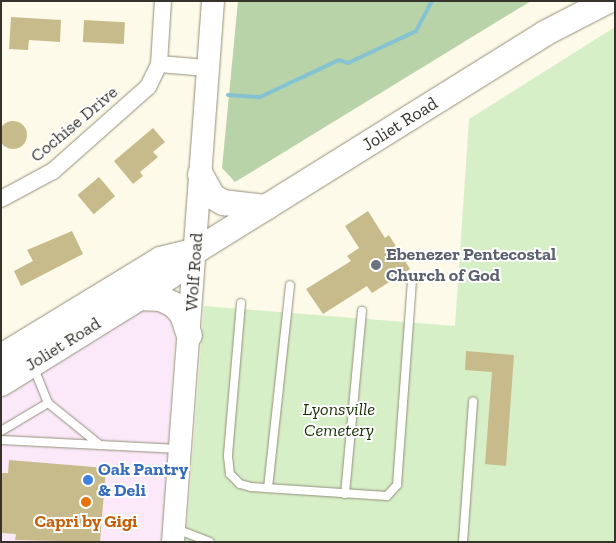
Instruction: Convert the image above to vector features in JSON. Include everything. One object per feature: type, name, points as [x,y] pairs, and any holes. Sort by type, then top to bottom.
[{"type":"main road","name":"Joliet Road","points":[[1,383],[138,298],[171,275],[196,250],[544,34],[606,1]]},
{"type":"main road","points":[[200,174],[212,196],[223,202],[266,207]]},
{"type":"main road","name":"Joliet Road","points":[[1,356],[160,259],[196,250]]},
{"type":"main road","points":[[138,298],[160,298],[173,304],[182,314],[189,334]]},
{"type":"street","name":"Cochise Drive","points":[[1,199],[53,171],[93,138],[148,86],[158,64],[164,1]]},
{"type":"street","name":"Wolf Road","points":[[174,535],[213,1]]},
{"type":"street","points":[[158,64],[208,68]]},
{"type":"lane","points":[[242,303],[228,467],[230,474],[240,484],[268,488],[387,496],[396,486],[412,281]]},
{"type":"lane","points":[[268,488],[290,284]]},
{"type":"lane","points":[[345,494],[362,311]]},
{"type":"lane","points":[[32,363],[48,403],[100,445]]},
{"type":"lane","points":[[463,542],[473,401]]},
{"type":"lane","points":[[1,431],[48,403]]},
{"type":"lane","points":[[1,440],[180,449]]},
{"type":"lane","points":[[174,535],[210,542]]},
{"type":"shaded area","points":[[158,304],[170,317],[175,338],[162,542],[1,542],[1,390],[124,315]]},
{"type":"green space","points":[[238,1],[531,1],[235,182],[222,168]]},
{"type":"green space","name":"Lyonsville Cemetery","points":[[615,27],[615,542],[186,542],[204,306],[455,326],[469,119]]},
{"type":"building","points":[[11,17],[61,20],[60,42],[29,40],[28,50],[9,49]]},
{"type":"building","points":[[84,20],[125,22],[124,44],[83,42]]},
{"type":"building","points":[[13,121],[23,125],[27,135],[23,145],[13,149],[3,145],[-1,135],[3,125]]},
{"type":"building","points":[[153,128],[165,142],[153,152],[158,157],[140,172],[143,176],[133,184],[114,161]]},
{"type":"building","points":[[99,177],[115,196],[94,214],[78,195]]},
{"type":"building","name":"Ebenezer Pentecostal Church of God","points":[[368,211],[385,238],[389,235],[410,269],[372,293],[367,286],[323,314],[306,289],[351,261],[347,256],[359,248],[345,226]]},
{"type":"building","points":[[72,231],[83,254],[21,286],[14,271],[33,261],[27,250]]},
{"type":"building","points":[[466,351],[514,355],[506,466],[485,464],[492,372],[465,370]]},
{"type":"building","points":[[9,460],[106,468],[100,542],[15,540],[16,534],[1,533],[1,473],[8,473]]},
{"type":"waterway","points":[[228,95],[260,97],[339,60],[348,63],[416,31],[432,1]]},
{"type":"place","name":"Ebenezer Pentecostal Church of God","points":[[376,265]]},
{"type":"place","name":"Oak Pantry & Deli","points":[[88,480]]},
{"type":"place","name":"Capri by Gigi","points":[[86,502]]}]
